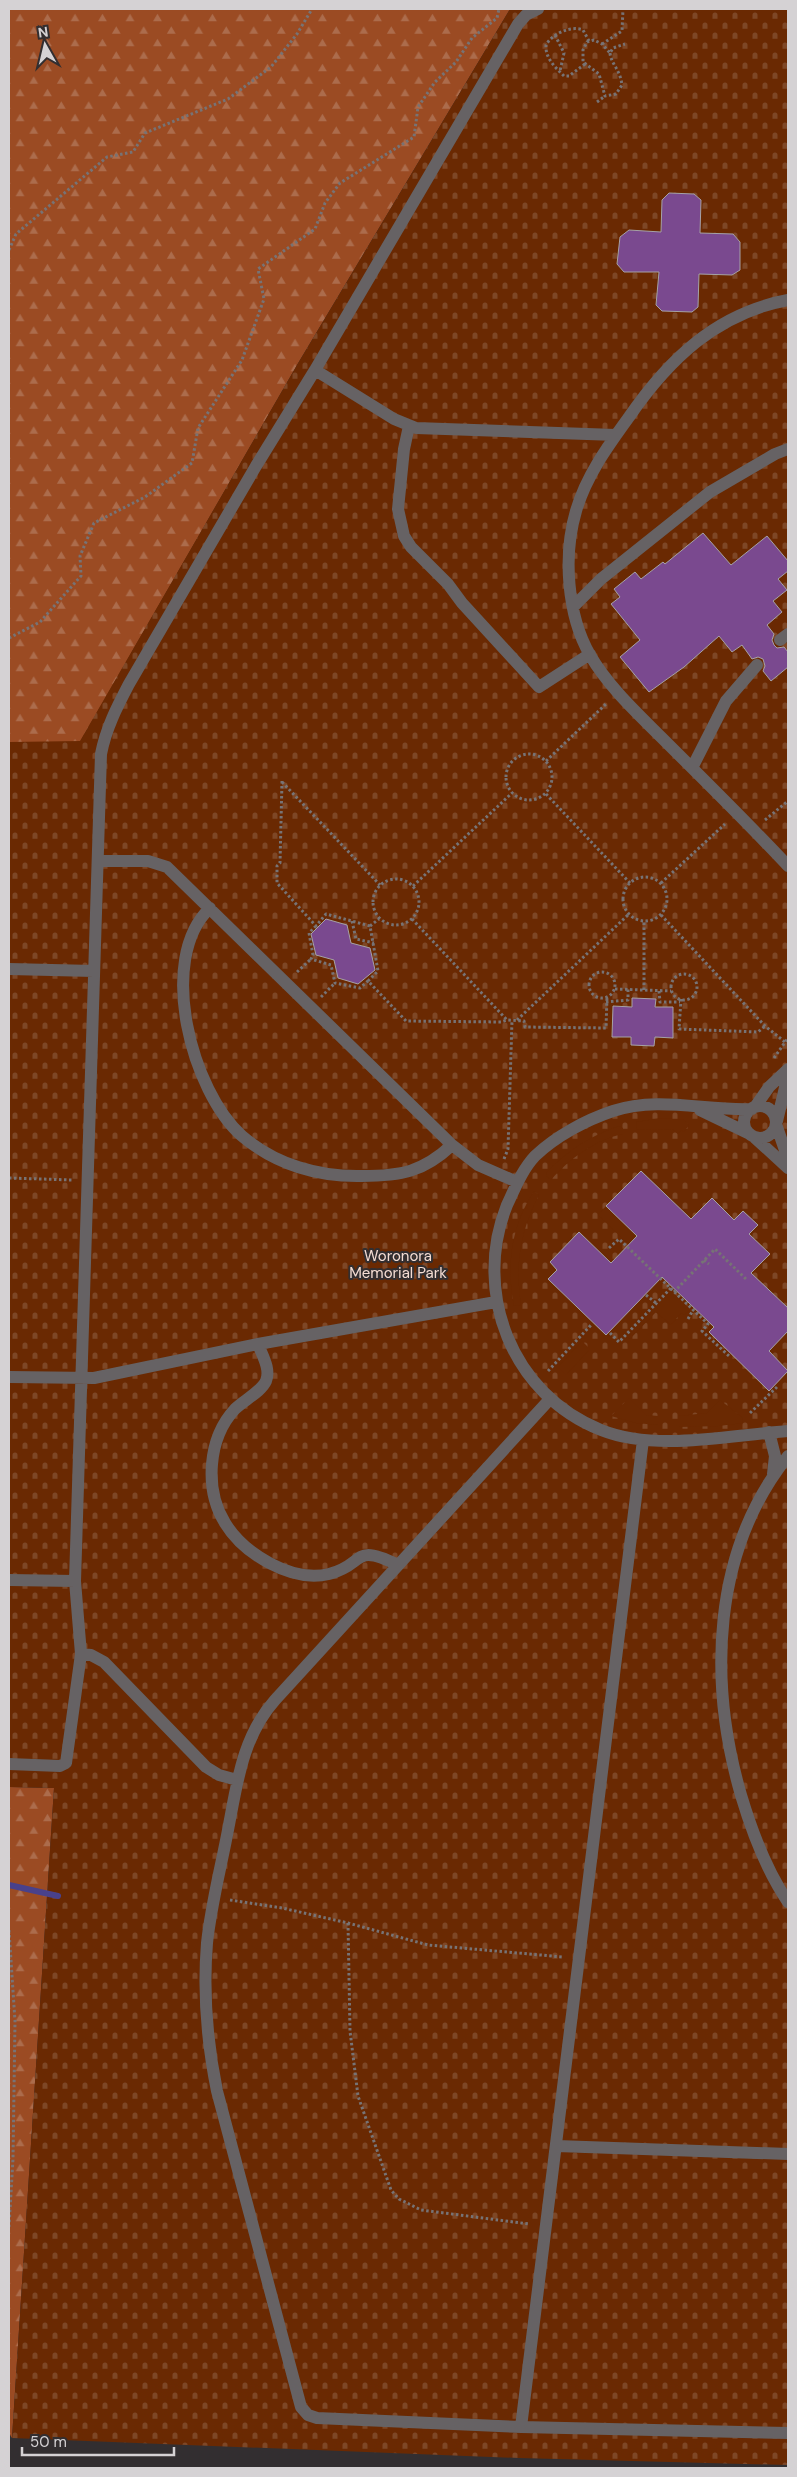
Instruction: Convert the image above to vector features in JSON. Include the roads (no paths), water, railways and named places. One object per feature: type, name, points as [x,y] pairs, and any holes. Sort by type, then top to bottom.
[{"type":"lane","points":[[9,1764],[60,1766],[66,1763],[81,1654],[75,1581],[101,754],[110,719],[256,466],[315,370],[518,24],[526,15],[538,9]]},
{"type":"lane","points":[[788,300],[752,310],[726,321],[686,348],[652,385],[616,435],[589,479],[573,523],[569,561],[574,606],[579,630],[590,654],[619,692],[788,866]]},
{"type":"lane","points":[[315,370],[409,426],[434,430],[616,435]]},
{"type":"lane","points":[[409,426],[404,449],[398,509],[401,530],[411,547],[448,584],[462,603],[539,687],[590,654]]},
{"type":"lane","points":[[574,606],[601,579],[696,503],[739,474],[788,449]]},
{"type":"lane","points":[[692,768],[726,701],[757,665]]},
{"type":"lane","points":[[99,861],[148,861],[161,864],[174,872],[452,1145],[478,1166],[517,1182]]},
{"type":"lane","points":[[210,908],[195,927],[188,951],[184,989],[187,1025],[194,1054],[204,1080],[224,1116],[235,1129],[260,1149],[281,1161],[302,1169],[342,1176],[374,1176],[410,1172],[431,1163],[452,1145]]},
{"type":"lane","points":[[9,969],[94,971]]},
{"type":"lane","points":[[788,1069],[769,1087],[745,1119],[745,1126],[752,1135],[788,1168]]},
{"type":"lane","points":[[689,1105],[752,1135],[766,1137],[774,1131],[788,1076]]},
{"type":"lane","points":[[788,1159],[776,1122],[770,1109],[764,1106],[722,1109],[689,1105],[641,1105],[615,1110],[594,1118],[542,1151],[527,1166],[517,1182],[502,1218],[493,1265],[496,1302],[512,1351],[550,1399],[589,1425],[614,1434],[664,1442],[788,1431]]},
{"type":"lane","points":[[9,1377],[82,1379],[104,1376],[258,1344],[496,1302]]},
{"type":"lane","points":[[258,1344],[266,1368],[266,1379],[262,1386],[231,1413],[213,1452],[214,1488],[219,1510],[226,1524],[242,1544],[261,1559],[298,1572],[316,1575],[329,1574],[368,1554],[378,1555],[398,1565]]},
{"type":"lane","points":[[550,1399],[269,1707],[251,1736],[238,1780],[208,1941],[206,1971],[207,2020],[213,2072],[222,2112],[301,2407],[308,2415],[317,2418],[521,2428],[788,2433]]},
{"type":"lane","points":[[769,1432],[775,1456],[772,1476]]},
{"type":"lane","points":[[521,2428],[643,1440]]},
{"type":"lane","points":[[788,1456],[772,1476],[748,1521],[730,1578],[722,1630],[721,1681],[727,1743],[745,1809],[765,1859],[788,1902]]},
{"type":"lane","points":[[9,1580],[75,1581]]},
{"type":"lane","points":[[81,1654],[91,1655],[104,1662],[210,1770],[238,1780]]},
{"type":"lane","points":[[557,2146],[788,2154]]},
{"type":"waterway","points":[[9,1885],[58,1896]]},
{"type":"park label","name":"Woronora Memorial Park","points":[[398,1264]]}]
